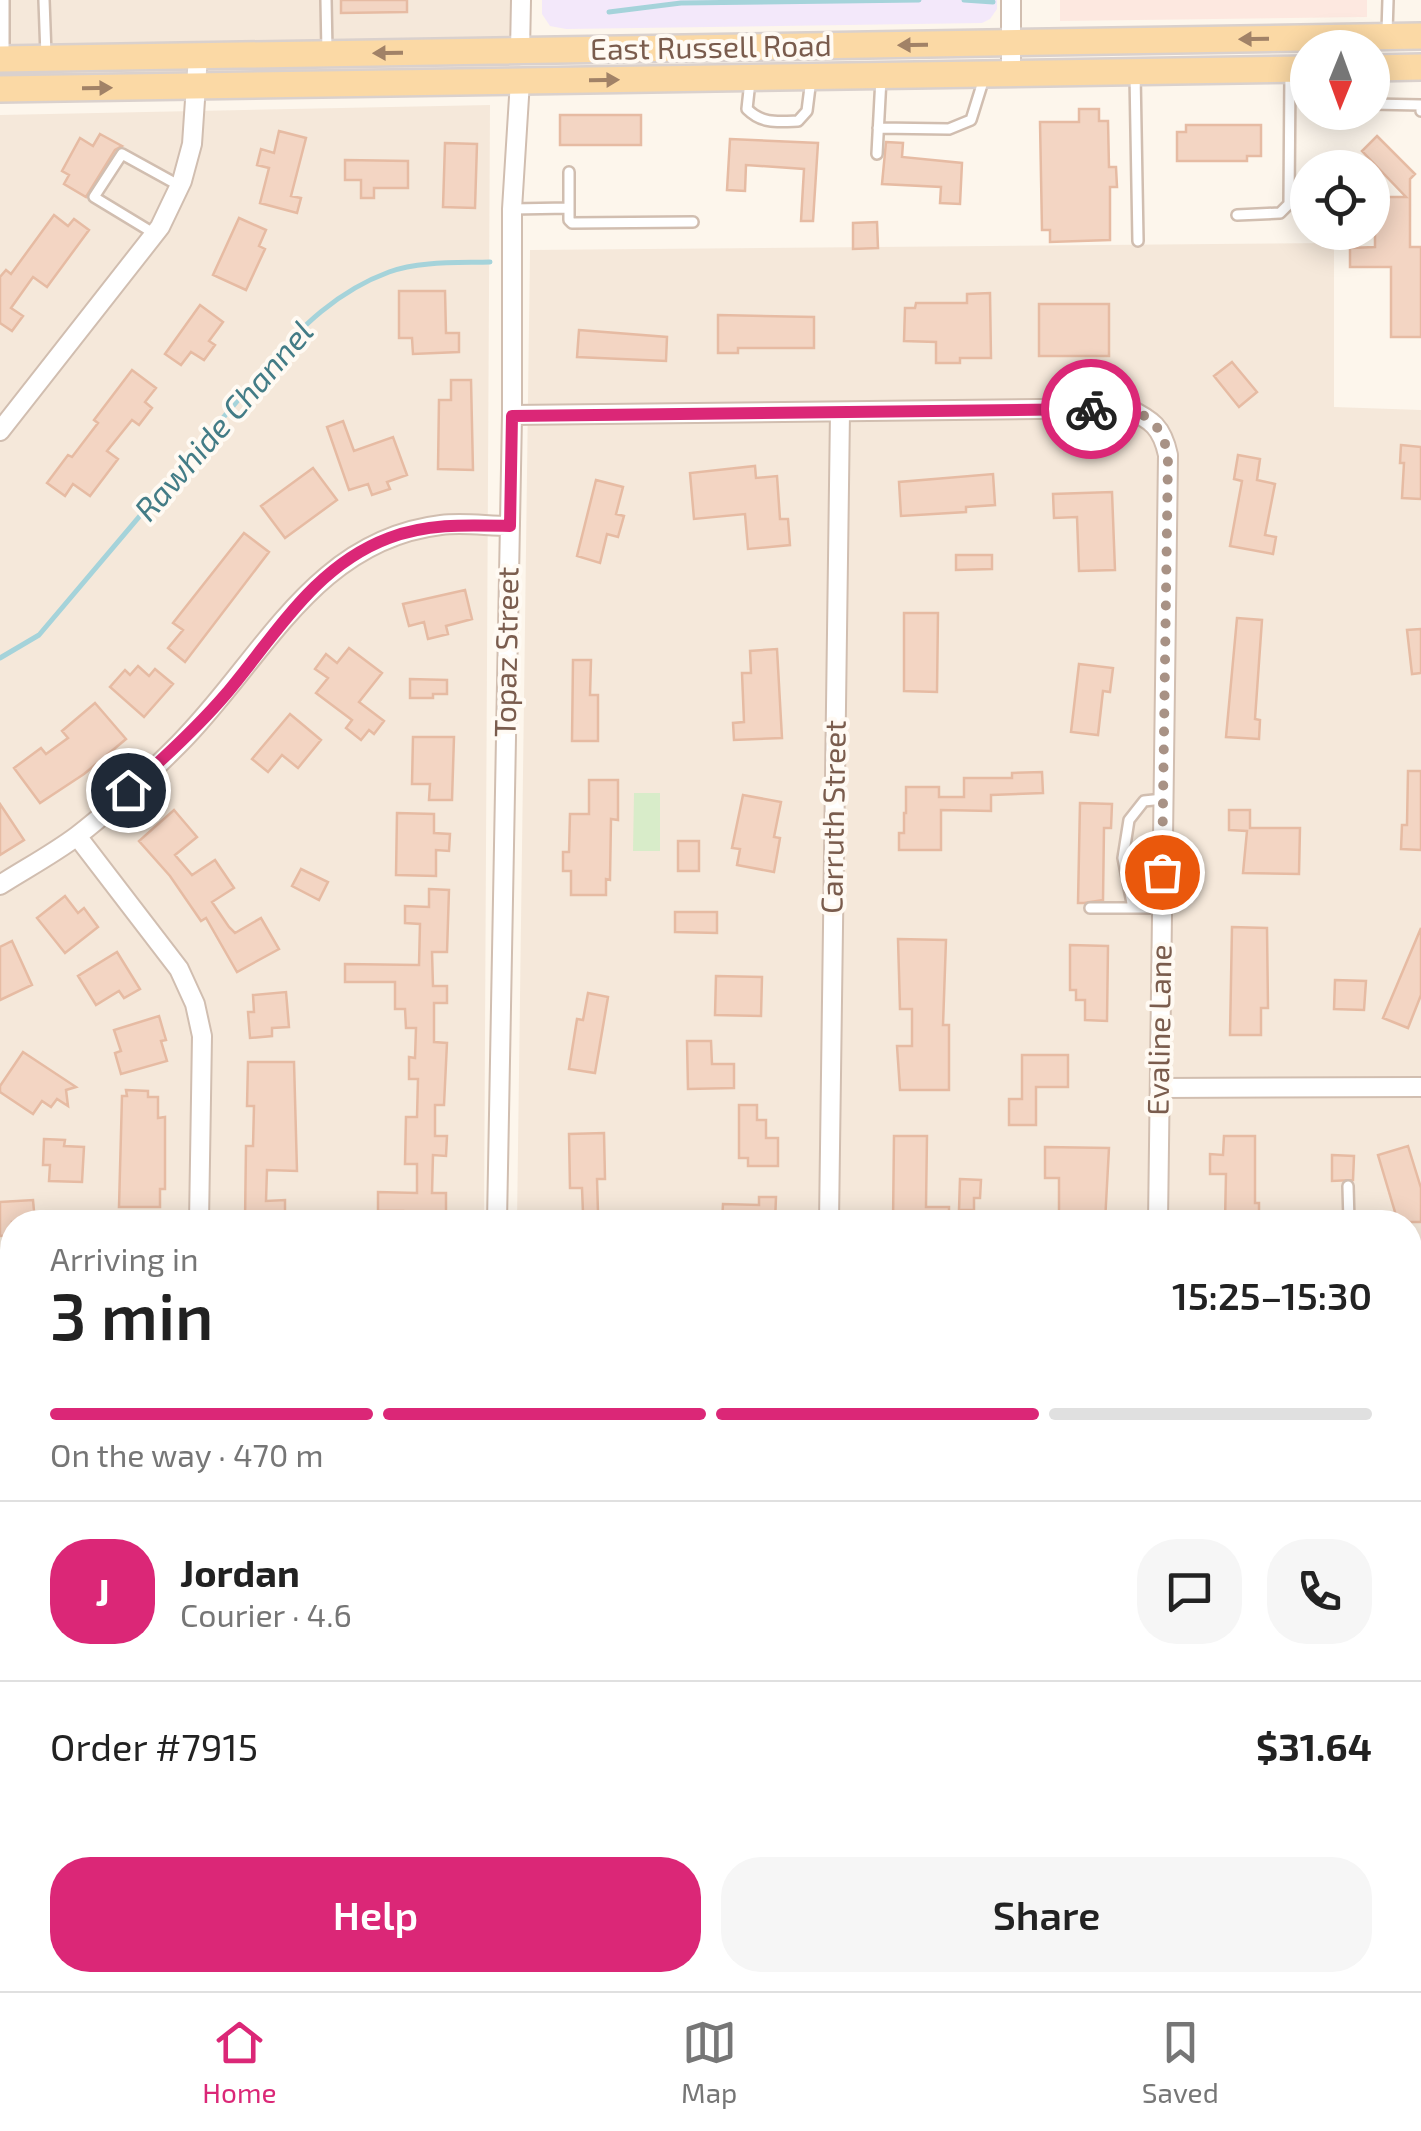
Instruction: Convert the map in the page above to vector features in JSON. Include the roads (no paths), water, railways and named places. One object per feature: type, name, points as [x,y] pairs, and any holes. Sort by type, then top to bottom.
[{"type":"main road","name":"East Russell Road","points":[[1390,38],[1421,36]]},
{"type":"main road","name":"East Russell Road","points":[[2,59],[1290,39]]},
{"type":"main road","points":[[1081,72],[1082,42]]},
{"type":"main road","points":[[327,84],[352,75],[482,69],[512,61],[520,51]]},
{"type":"main road","points":[[1390,68],[1421,68]]},
{"type":"main road","name":"East Russell Road","points":[[0,90],[1290,69]]},
{"type":"street","points":[[520,51],[521,0]]},
{"type":"street","points":[[998,74],[1011,42],[1011,0]]},
{"type":"street","points":[[0,431],[154,234],[180,186],[192,144],[198,56]]},
{"type":"street","name":"Topaz Street","points":[[497,1210],[512,416],[512,210],[520,81]]},
{"type":"street","name":"Evaline Lane","points":[[840,412],[1126,408],[1155,421],[1164,435],[1168,455],[1158,1210]]},
{"type":"street","points":[[512,416],[840,412]]},
{"type":"street","name":"Carruth Street","points":[[829,1210],[840,412]]},
{"type":"street","points":[[0,885],[77,836],[178,745],[226,694],[306,594],[342,561],[389,538],[442,525],[510,526]]},
{"type":"street","points":[[77,836],[179,969],[195,1004],[202,1036],[199,1210]]},
{"type":"street","points":[[1160,1088],[1421,1087]]},
{"type":"lane","points":[[44,0],[46,58]]},
{"type":"lane","points":[[326,0],[327,54]]},
{"type":"lane","points":[[1386,30],[1388,0]]},
{"type":"lane","points":[[2,5],[2,59]]},
{"type":"lane","points":[[1135,72],[1138,241]]},
{"type":"lane","points":[[878,128],[958,128],[970,120],[998,74]]},
{"type":"lane","points":[[877,154],[882,76]]},
{"type":"lane","points":[[750,78],[747,109],[757,119],[773,122],[798,121],[807,111],[811,77]]},
{"type":"lane","points":[[1390,104],[1421,105],[1421,111]]},
{"type":"lane","points":[[1238,214],[1280,213],[1289,204],[1294,130]]},
{"type":"lane","points":[[154,234],[94,196],[122,154],[180,186]]},
{"type":"lane","points":[[569,172],[572,224],[692,222]]},
{"type":"lane","points":[[512,210],[569,208]]},
{"type":"lane","points":[[1133,908],[1123,858],[1129,820],[1144,801],[1164,800]]},
{"type":"lane","points":[[1090,908],[1162,908]]},
{"type":"lane","points":[[1348,1186],[1348,1210]]},
{"type":"waterway","name":"Rawhide Channel","points":[[609,12],[681,3],[919,0]]},
{"type":"waterway","name":"Rawhide Channel","points":[[964,0],[993,2]]},
{"type":"waterway","name":"Rawhide Channel","points":[[0,658],[39,635],[266,367],[321,312],[353,289],[401,268],[490,262]]}]
